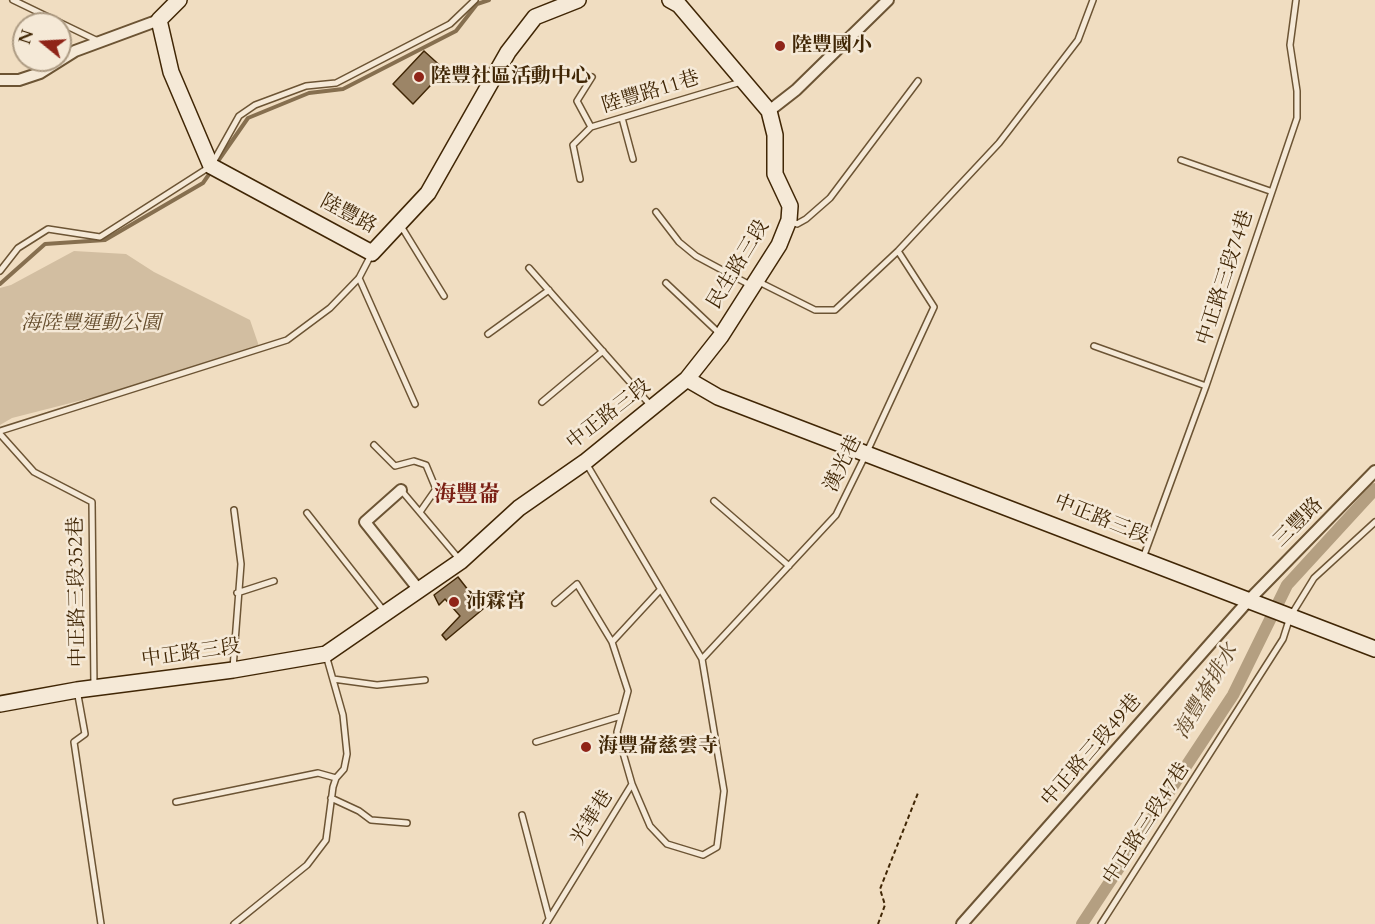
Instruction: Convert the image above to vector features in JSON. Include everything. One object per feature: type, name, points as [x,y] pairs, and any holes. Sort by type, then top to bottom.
[{"type":"street","points":[[0,81],[19,80],[40,74],[75,51],[159,20],[178,0]]},
{"type":"street","name":"陸豐路","points":[[211,166],[372,254],[428,193],[508,52],[535,17],[578,0]]},
{"type":"street","points":[[670,0],[679,5],[769,111],[796,90],[888,0]]},
{"type":"street","points":[[159,20],[171,72],[211,166]]},
{"type":"street","name":"民生路三段","points":[[687,379],[721,336],[779,245],[789,220],[790,206],[775,174],[775,135],[769,111]]},
{"type":"street","name":"中正路三段","points":[[0,704],[77,690],[233,670],[326,654],[461,561],[519,508],[585,462],[653,409],[687,379],[718,397],[1287,616]]},
{"type":"street","name":"三豐路","points":[[1254,603],[1375,471]]},
{"type":"street","points":[[402,490],[365,522],[419,590]]},
{"type":"street","name":"中正路三段49巷","points":[[962,924],[1254,603]]},
{"type":"street","points":[[1287,616],[1375,649]]},
{"type":"lane","points":[[13,0],[99,42]]},
{"type":"lane","points":[[0,271],[18,248],[48,229],[100,237],[211,166],[239,116],[255,105],[306,86],[336,83],[450,24],[475,0]]},
{"type":"lane","points":[[656,212],[679,242],[696,256],[815,310],[835,310],[898,251],[999,143],[1078,40],[1093,0]]},
{"type":"lane","name":"中正路三段74巷","points":[[1143,559],[1206,386],[1270,191],[1297,118],[1297,91],[1290,45],[1296,0]]},
{"type":"lane","points":[[591,127],[577,101],[592,77]]},
{"type":"lane","points":[[789,220],[797,224],[830,198],[918,81]]},
{"type":"lane","name":"陸豐路11巷","points":[[580,179],[573,145],[591,127],[743,82]]},
{"type":"lane","points":[[622,118],[633,159]]},
{"type":"lane","points":[[1181,160],[1270,191]]},
{"type":"lane","points":[[400,224],[444,296]]},
{"type":"lane","name":"漢光巷","points":[[702,659],[836,515],[866,454],[934,307],[898,251]]},
{"type":"lane","points":[[0,433],[287,340],[330,308],[359,278],[372,254]]},
{"type":"lane","points":[[529,268],[653,409]]},
{"type":"lane","points":[[359,278],[415,404]]},
{"type":"lane","points":[[666,283],[721,336]]},
{"type":"lane","points":[[488,334],[549,291]]},
{"type":"lane","points":[[1094,346],[1206,386]]},
{"type":"lane","points":[[542,402],[603,351]]},
{"type":"lane","name":"中正路三段352巷","points":[[0,433],[34,472],[92,502],[94,689]]},
{"type":"lane","points":[[374,445],[395,466],[414,460],[426,465],[436,489],[420,512]]},
{"type":"lane","points":[[585,462],[702,659],[724,791],[717,847],[703,855],[667,844],[650,826],[632,784]]},
{"type":"lane","points":[[402,490],[461,561]]},
{"type":"lane","points":[[714,501],[789,566]]},
{"type":"lane","points":[[233,670],[237,593],[241,564],[234,510]]},
{"type":"lane","points":[[307,513],[385,613]]},
{"type":"lane","name":"中正路三段47巷","points":[[1101,924],[1283,639],[1287,616],[1314,578],[1375,522]]},
{"type":"lane","points":[[237,593],[274,581]]},
{"type":"lane","name":"光華巷","points":[[546,924],[632,784],[617,732],[628,691],[612,642],[578,584],[555,603]]},
{"type":"lane","points":[[612,642],[660,590]]},
{"type":"lane","points":[[234,924],[307,865],[326,840],[331,798],[336,778],[344,769],[347,754],[344,715],[326,654]]},
{"type":"lane","points":[[333,679],[377,685],[425,680]]},
{"type":"lane","points":[[77,690],[85,734],[75,742],[101,924]]},
{"type":"lane","points":[[536,742],[621,716]]},
{"type":"lane","points":[[176,802],[318,773],[336,778]]},
{"type":"lane","points":[[331,798],[359,811],[371,820],[407,823]]},
{"type":"lane","points":[[522,816],[549,918]]},
{"type":"path","points":[[878,924],[885,905],[880,889],[918,793]]},
{"type":"green space","name":"海陸豐運動公園","points":[[74,251],[126,254],[154,272],[250,320],[260,349],[153,382],[12,418],[0,425],[0,288],[11,285]]},
{"type":"building","name":"陸豐社區活動中心","points":[[424,51],[445,70],[413,104],[393,84]]},
{"type":"building","name":"沛霖宮","points":[[458,577],[483,609],[446,640],[442,635],[460,616],[445,599],[439,605],[434,595]]},
{"type":"waterway","points":[[216,164],[248,118],[309,93],[343,89],[456,31],[477,4],[489,0]]},
{"type":"waterway","points":[[0,284],[45,244],[105,240],[203,183],[212,170]]},
{"type":"waterway","name":"海豐崙排水","points":[[1082,924],[1233,695],[1287,585],[1375,489]]},
{"type":"place","name":"陸豐國小","points":[[780,46]]},
{"type":"place","name":"陸豐社區活動中心","points":[[419,77]]},
{"type":"place","name":"沛霖宮","points":[[454,602]]},
{"type":"place","name":"海豐崙慈雲寺","points":[[586,747]]},
{"type":"district","name":"海豐崙","points":[[467,496]]}]
